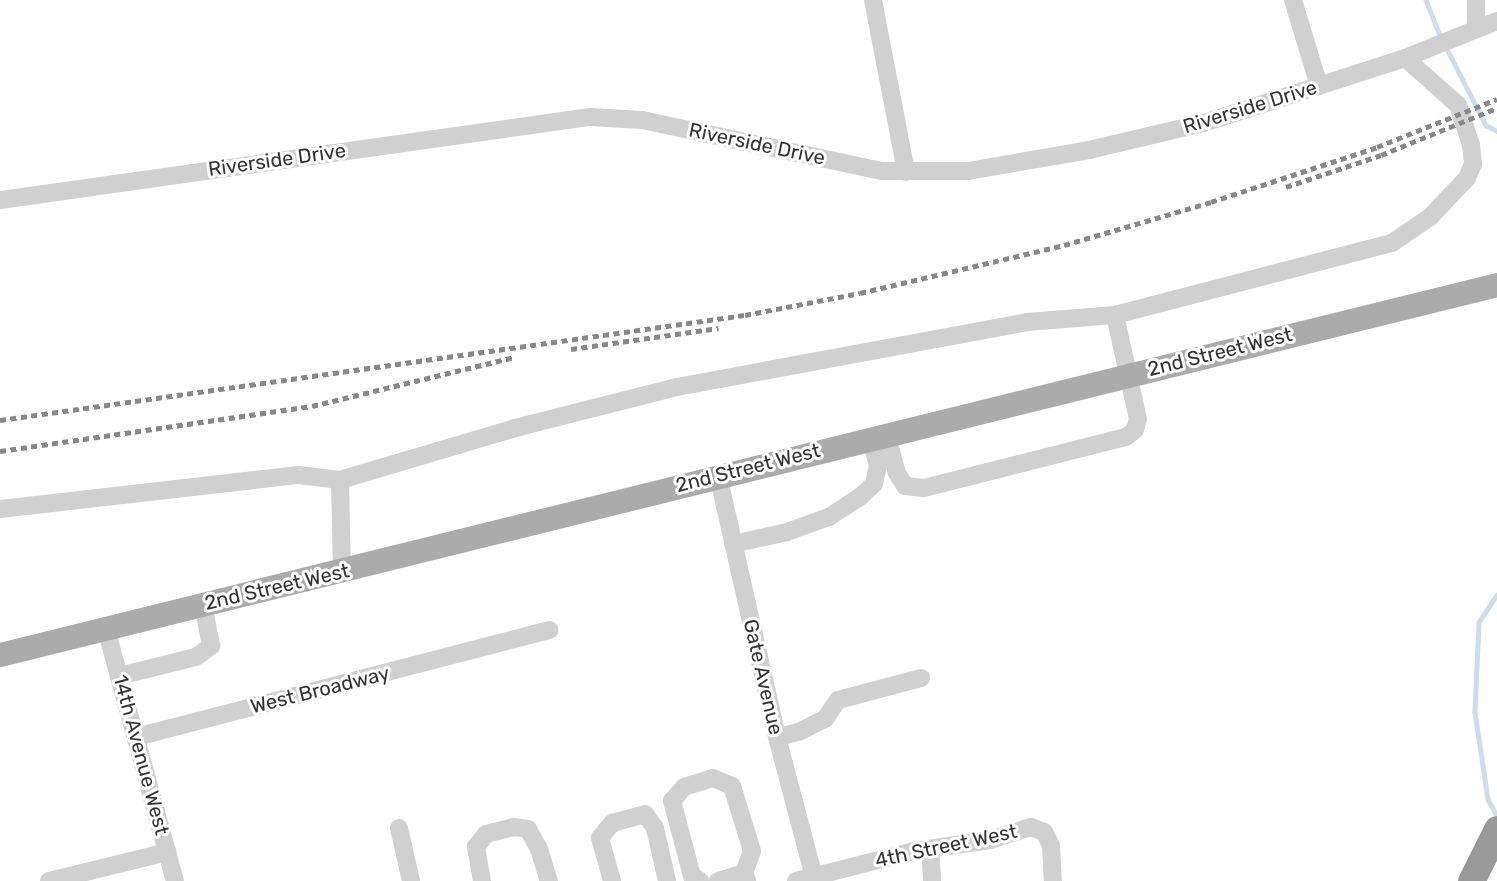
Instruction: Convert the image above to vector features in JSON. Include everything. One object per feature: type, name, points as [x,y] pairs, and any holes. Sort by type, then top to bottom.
[{"type":"highway","points":[[1471,881],[1497,829]]},
{"type":"main road","name":"2nd Street West","points":[[0,655],[203,604],[342,573],[878,435],[1497,285]]},
{"type":"street","points":[[873,0],[906,172]]},
{"type":"street","points":[[1293,0],[1319,86]]},
{"type":"street","points":[[1476,0],[1476,29]]},
{"type":"street","name":"Riverside Drive","points":[[0,200],[590,117],[642,120],[882,171],[974,170],[1100,148],[1208,122],[1406,58],[1497,21]]},
{"type":"street","points":[[0,509],[299,474],[340,480],[515,428],[676,387],[1027,322],[1114,315],[1392,243],[1430,216],[1467,178],[1473,164],[1471,145],[1458,105],[1406,58]]},
{"type":"street","points":[[878,435],[905,486],[924,488],[1126,436],[1135,430],[1138,419],[1114,315]]},
{"type":"street","points":[[733,544],[787,532],[829,517],[860,498],[874,484],[879,465],[878,435]]},
{"type":"street","name":"Gate Avenue","points":[[718,475],[777,737],[814,876]]},
{"type":"street","points":[[340,480],[342,573]]},
{"type":"street","points":[[120,676],[196,657],[210,646],[203,604]]},
{"type":"street","name":"14th Avenue West","points":[[106,629],[175,881]]},
{"type":"street","name":"West Broadway","points":[[136,737],[549,630]]},
{"type":"street","points":[[777,737],[799,732],[825,718],[838,700],[921,678]]},
{"type":"street","points":[[700,881],[692,876],[672,801],[684,787],[713,778],[732,786],[752,851],[746,877],[717,881]]},
{"type":"street","points":[[612,881],[600,838],[612,824],[645,814],[655,828],[667,881]]},
{"type":"street","points":[[482,881],[476,847],[486,834],[514,827],[528,829],[539,849],[549,881]]},
{"type":"street","name":"4th Street West","points":[[796,881],[930,849],[990,840],[1031,827],[1044,832],[1051,846],[1053,881]]},
{"type":"street","points":[[399,828],[411,881]]},
{"type":"street","points":[[930,849],[932,881]]},
{"type":"street","points":[[49,881],[168,852]]},
{"type":"waterway","points":[[1426,0],[1441,38]]},
{"type":"waterway","points":[[1445,45],[1486,125],[1497,131]]},
{"type":"waterway","points":[[1497,595],[1479,623],[1475,712],[1488,799],[1497,816]]},
{"type":"railway","points":[[0,420],[745,315],[860,293],[1064,245],[1211,202],[1377,147],[1497,99]]},
{"type":"railway","points":[[1286,187],[1381,155],[1497,108]]},
{"type":"railway","points":[[571,349],[719,328]]},
{"type":"railway","points":[[0,451],[312,406],[514,357]]}]
